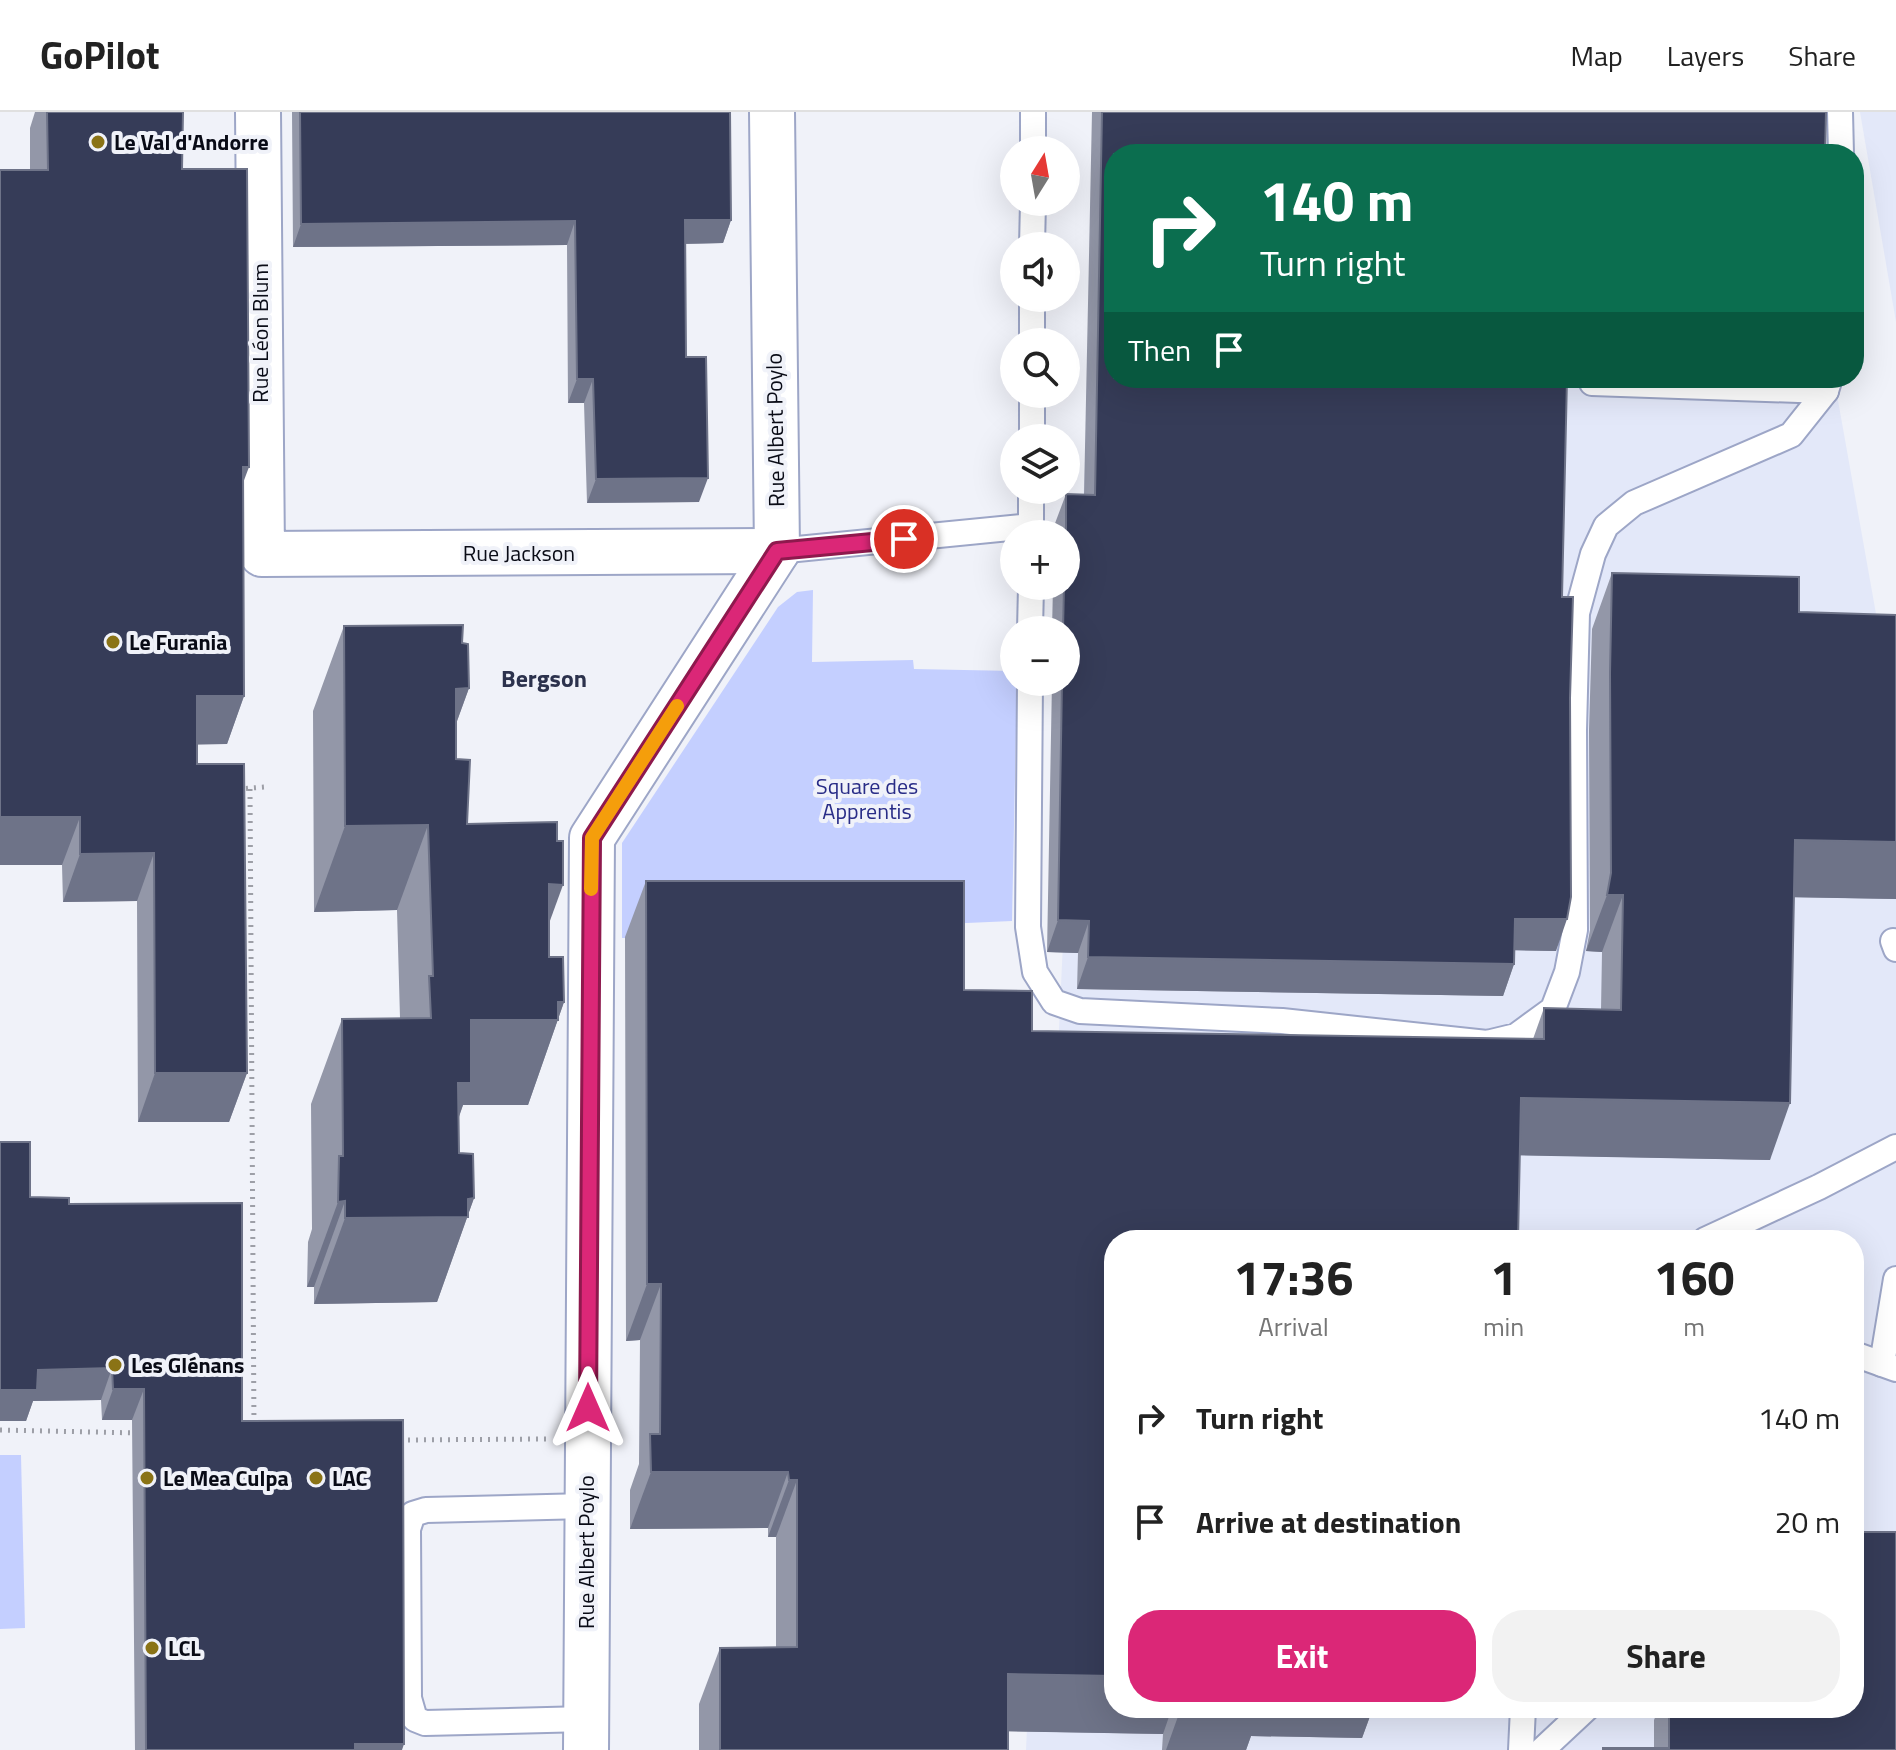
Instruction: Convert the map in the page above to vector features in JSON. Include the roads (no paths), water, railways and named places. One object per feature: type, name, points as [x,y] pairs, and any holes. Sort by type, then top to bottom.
[{"type":"street","name":"Rue Léon Blum","points":[[258,112],[262,554]]},
{"type":"street","name":"Rue Albert Poylo","points":[[586,1734],[592,838],[777,551],[772,112]]},
{"type":"street","name":"Rue Jackson","points":[[262,554],[777,551]]},
{"type":"lane","points":[[1033,112],[1033,136]]},
{"type":"lane","points":[[1840,112],[1841,144]]},
{"type":"lane","points":[[1030,696],[1028,927],[1035,972],[1054,1002],[1080,1011],[1282,1021],[1487,1043],[1516,1036],[1553,1009],[1567,972],[1575,930],[1577,613],[1593,554],[1606,526],[1634,503],[1791,435],[1825,388]]},
{"type":"lane","points":[[777,551],[1000,533]]},
{"type":"lane","points":[[1727,1230],[1896,1147]]},
{"type":"lane","points":[[1864,1358],[1889,1367],[1896,1279]]},
{"type":"lane","points":[[586,1506],[426,1510],[413,1514],[408,1529],[409,1698],[415,1719],[425,1723],[586,1734]]},
{"type":"lane","points":[[1521,1750],[1523,1718]]},
{"type":"lane","points":[[1542,1750],[1576,1718]]},
{"type":"place","name":"Le Val d'Andorre","points":[[98,142]]},
{"type":"place","name":"Le Furania","points":[[113,642]]},
{"type":"place","name":"Les Glénans","points":[[115,1365]]},
{"type":"place","name":"Le Mea Culpa","points":[[147,1478]]},
{"type":"place","name":"LAC","points":[[316,1478]]},
{"type":"place","name":"LCL","points":[[152,1648]]},
{"type":"district","name":"Bergson","points":[[544,679]]},
{"type":"park label","name":"Square des Apprentis","points":[[867,798]]}]
